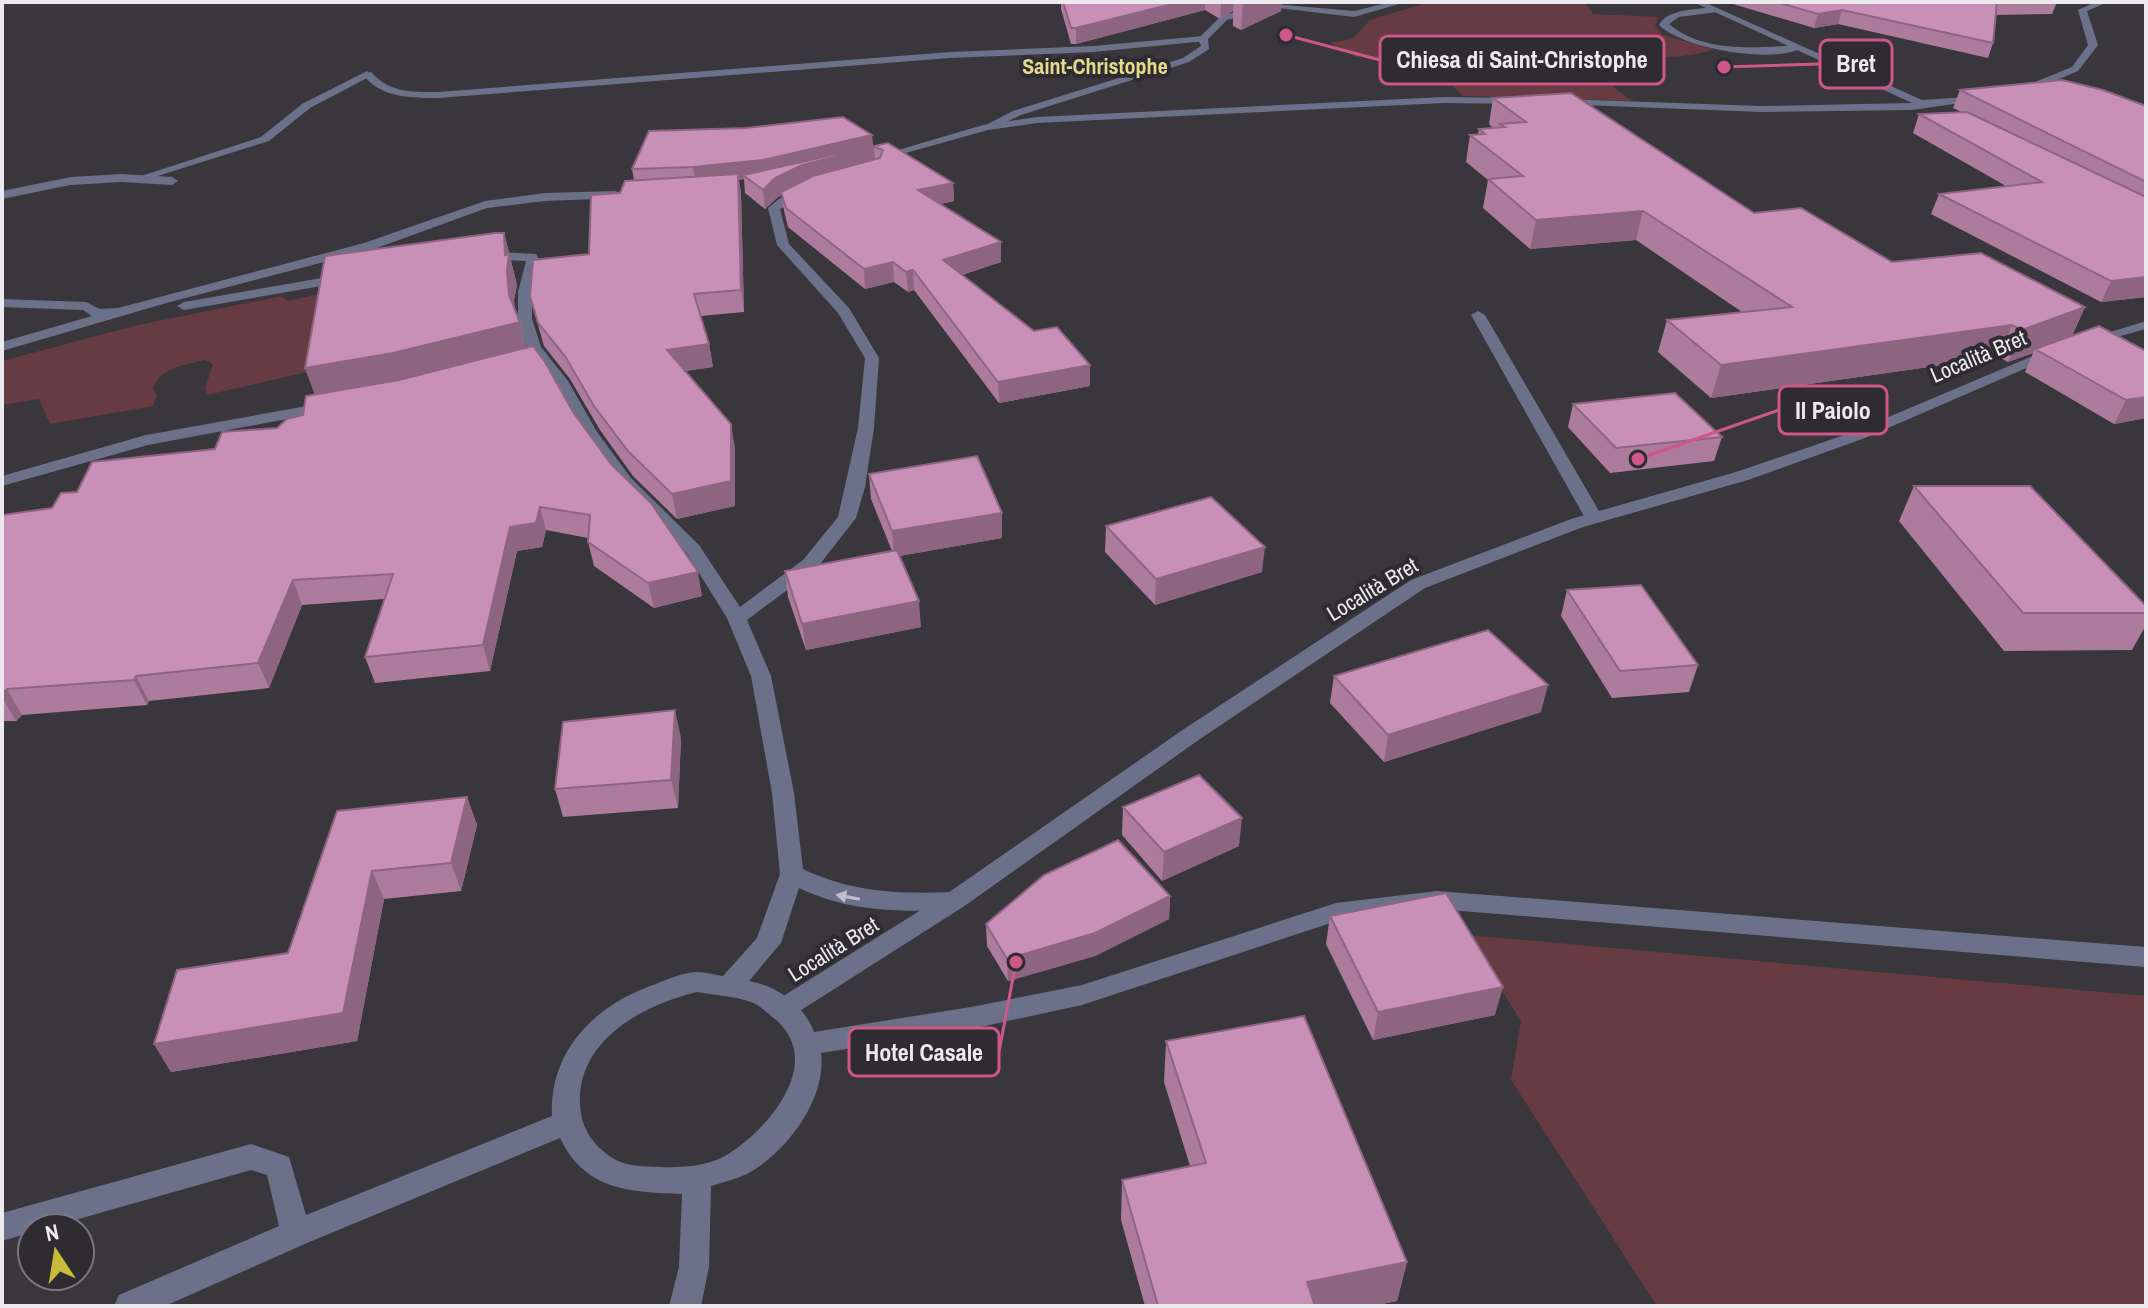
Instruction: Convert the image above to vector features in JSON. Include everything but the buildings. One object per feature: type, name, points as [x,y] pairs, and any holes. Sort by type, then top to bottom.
[{"type":"street","points":[[141,178],[265,139],[306,106],[367,74],[375,85],[389,92],[438,95],[950,55],[1093,49],[1203,39],[1224,18],[1235,14],[1274,7],[1354,14],[1402,2]]},
{"type":"street","points":[[1697,2],[1944,113]]},
{"type":"street","points":[[2016,93],[2075,69],[2093,45],[2082,10],[2104,2]]},
{"type":"street","points":[[1714,10],[1677,15],[1667,19],[1664,25],[1682,38],[1714,46],[1751,50],[1797,48]]},
{"type":"street","points":[[870,166],[917,160],[928,154],[926,146],[987,127],[1017,113],[1186,60],[1206,47],[1203,39]]},
{"type":"street","points":[[1553,101],[1762,109],[1912,107],[1921,103],[2000,96]]},
{"type":"street","points":[[987,127],[1037,120],[1169,112],[1444,100],[1538,101]]},
{"type":"street","points":[[2,195],[71,181],[141,178],[172,181]]},
{"type":"street","points":[[737,618],[810,564],[847,518],[856,487],[872,358],[844,311],[783,245],[774,208],[816,189]]},
{"type":"street","points":[[2,347],[232,281],[369,246],[485,205],[545,197],[634,194]]},
{"type":"street","points":[[474,256],[531,257],[534,263],[525,292],[525,319],[534,348],[560,381],[589,433],[625,482],[693,549],[737,618],[761,676],[783,793],[792,874],[768,943],[732,983]]},
{"type":"street","points":[[2,303],[86,306],[97,313],[129,311],[178,307],[355,276]]},
{"type":"street","points":[[1478,315],[1594,518]]},
{"type":"street","name":"Località Bret","points":[[786,1007],[954,901],[1192,734],[1418,584],[1594,518],[1742,476],[1859,435],[2056,350],[2146,325]]},
{"type":"street","points":[[519,366],[543,358]]},
{"type":"street","points":[[2,481],[146,440],[347,404]]},
{"type":"street","points":[[792,874],[829,893],[883,904],[954,901]]},
{"type":"street","points":[[806,1044],[971,1018],[1082,995],[1336,912],[1437,900],[2146,957]]},
{"type":"street","points":[[697,982],[732,983],[762,992],[786,1007],[801,1028],[806,1044],[808,1080],[797,1107],[773,1139],[739,1164],[697,1180],[652,1184],[612,1175],[582,1152],[566,1123],[564,1091],[576,1059],[597,1030],[626,1007],[661,990],[697,982]]},
{"type":"street","points":[[130,1306],[296,1233],[566,1123]]},
{"type":"street","points":[[2,1227],[251,1157],[279,1166],[296,1233]]},
{"type":"street","points":[[685,1306],[694,1267],[697,1180]]},
{"type":"path","points":[[1479,65],[1538,57],[1652,55]]},
{"type":"shaded area","points":[[1429,2],[1579,2],[1585,3],[1593,14],[1659,17],[1655,26],[1663,35],[1713,49],[1671,57],[1589,58],[1596,74],[1632,101],[1463,96],[1435,68],[1406,66],[1367,55],[1356,57],[1330,43],[1352,39],[1370,20]]},
{"type":"shaded area","points":[[330,292],[316,370],[207,395],[205,388],[213,364],[205,360],[174,368],[161,376],[153,389],[157,395],[153,406],[50,424],[39,399],[2,405],[2,361],[138,325],[282,296],[287,301]]},
{"type":"shaded area","points":[[1467,935],[2146,996],[2146,1306],[1657,1306],[1511,1080],[1521,1021]]},
{"type":"place","name":"Chiesa di Saint-Christophe","points":[[1286,35]]},
{"type":"place","name":"Bret","points":[[1724,67]]},
{"type":"place","name":"Il Paiolo","points":[[1638,459]]},
{"type":"place","name":"Hotel Casale","points":[[1016,962]]},
{"type":"district","name":"Saint-Christophe","points":[[1095,66]]}]
